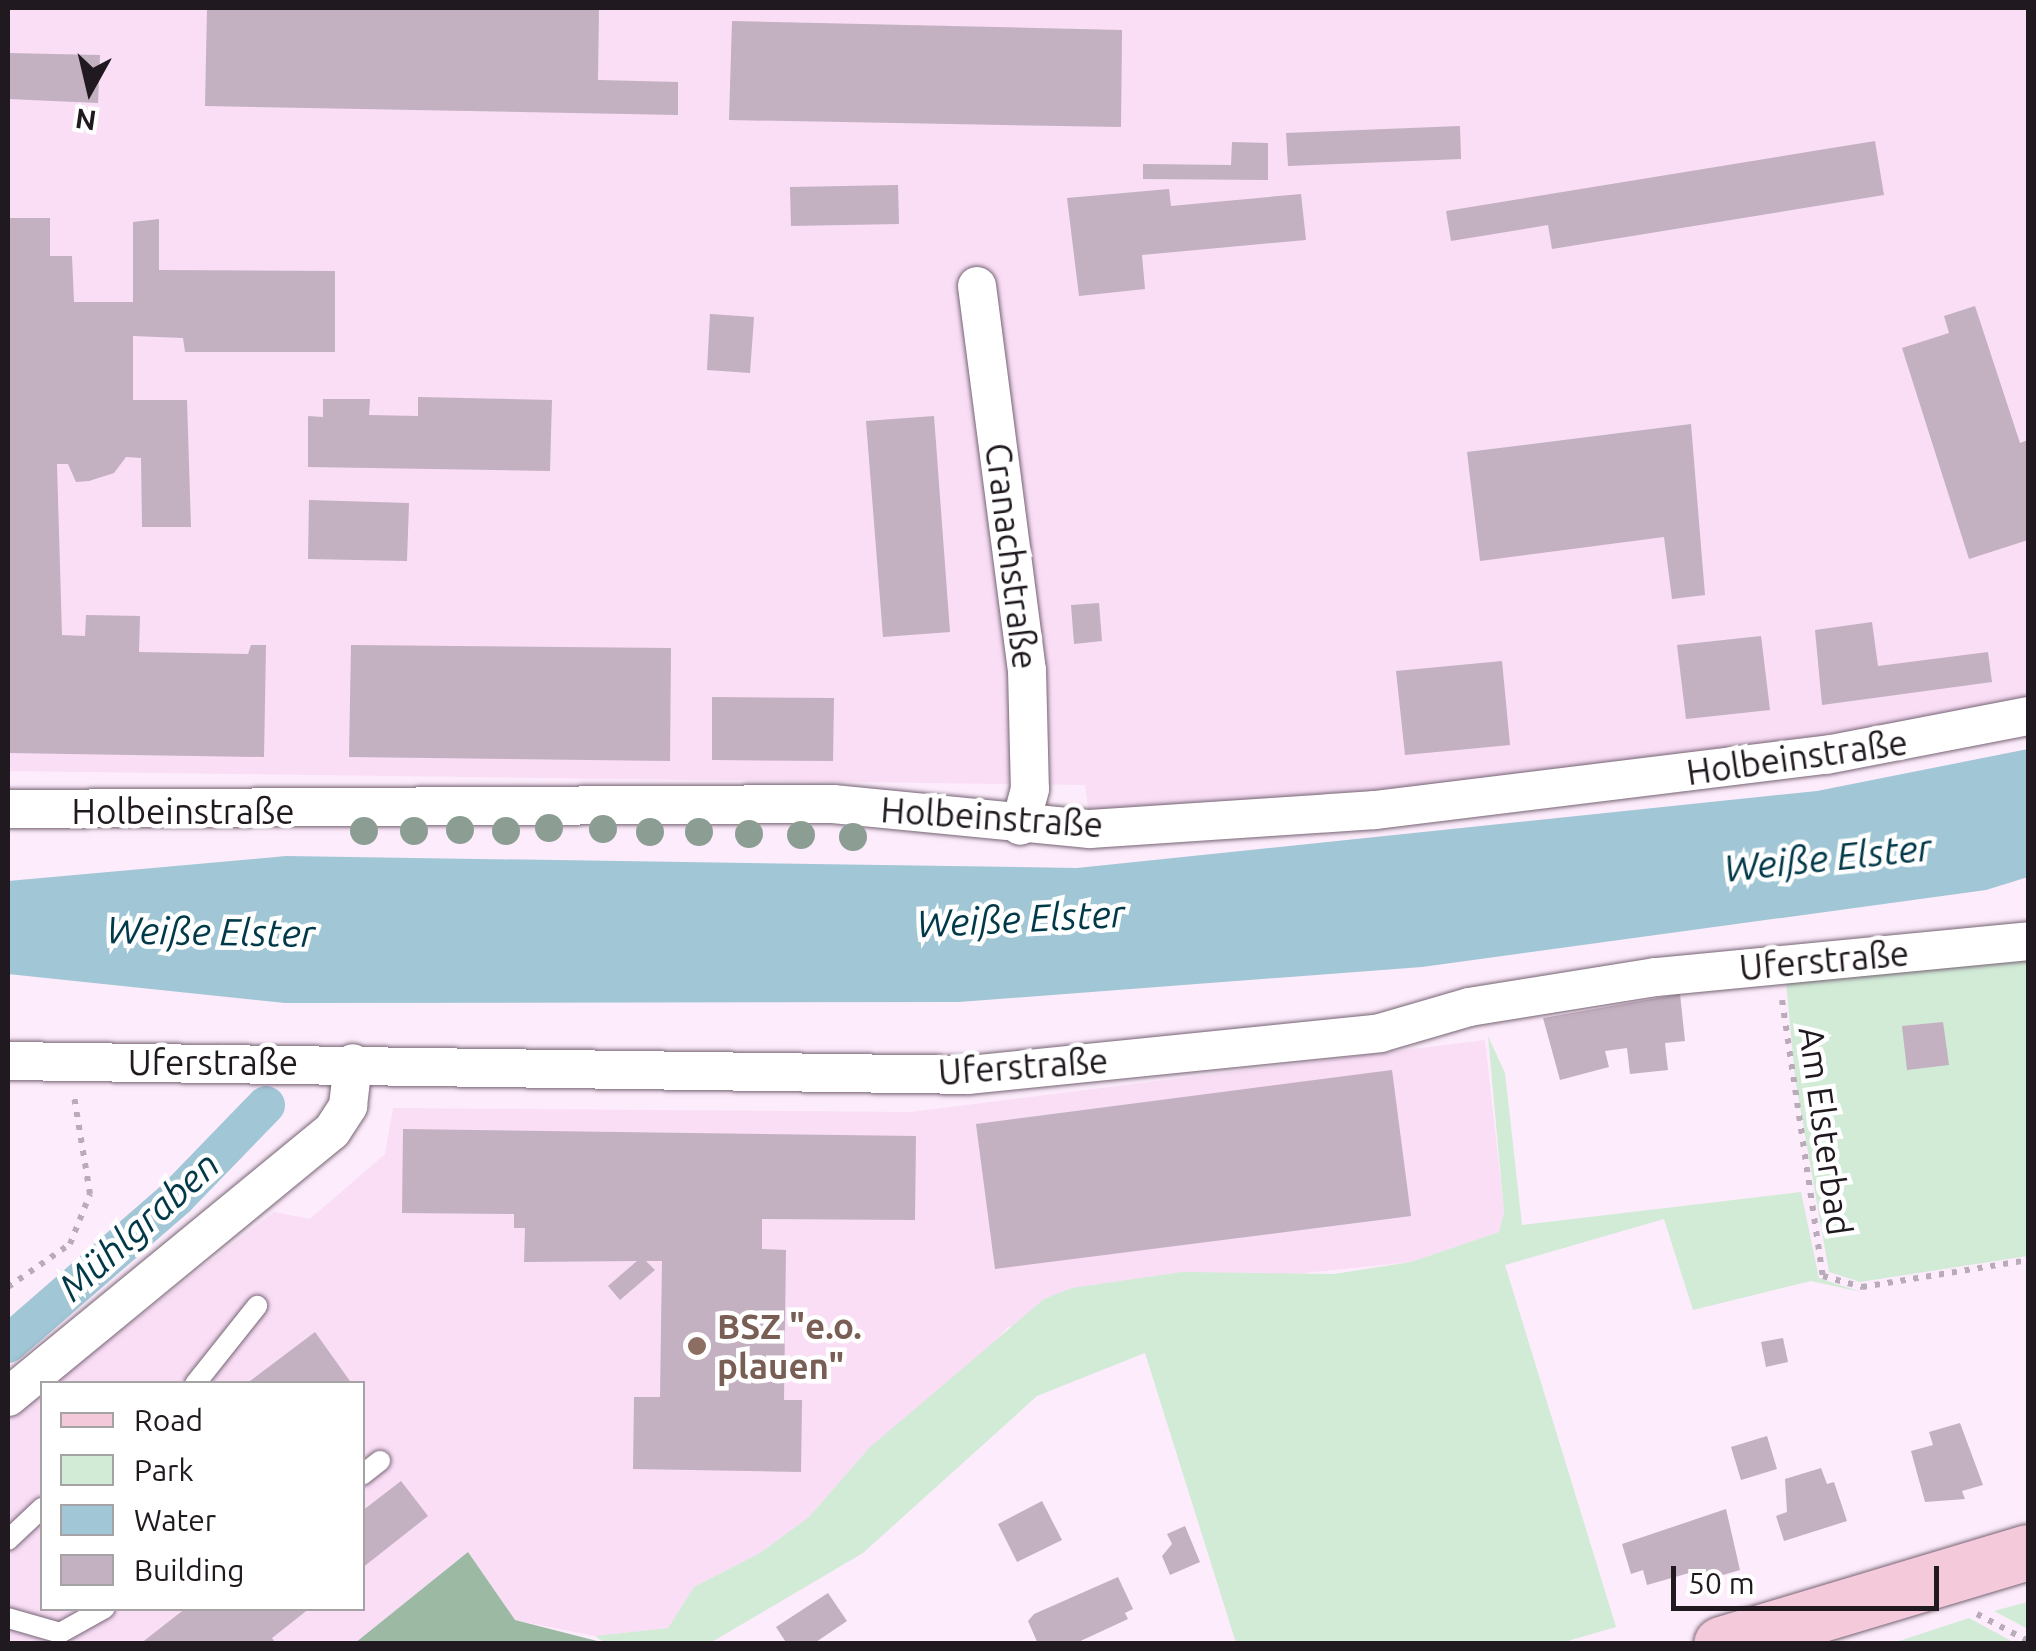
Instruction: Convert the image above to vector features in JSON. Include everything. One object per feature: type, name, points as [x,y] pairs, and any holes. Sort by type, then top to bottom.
[{"type":"main road","points":[[1720,1644],[2028,1552]]},
{"type":"street","name":"Cranachstraße","points":[[978,286],[1027,670],[1030,789],[1020,826]]},
{"type":"street","name":"Holbeinstraße","points":[[8,809],[832,804],[1020,826],[1090,828],[1375,810],[1826,755],[2028,716]]},
{"type":"street","name":"Uferstraße","points":[[8,1061],[353,1063],[968,1075],[1380,1034],[1469,1007],[1778,964],[2028,942]]},
{"type":"street","points":[[8,1396],[332,1131],[348,1106],[353,1063]]},
{"type":"lane","points":[[197,1381],[257,1306]]},
{"type":"lane","points":[[365,1473],[380,1461]]},
{"type":"lane","points":[[8,1540],[40,1510]]},
{"type":"lane","points":[[8,1618],[60,1632],[100,1611]]},
{"type":"path","name":"Am Elsterbad","points":[[1778,964],[1789,1079],[1823,1276],[1862,1287],[2028,1260]]},
{"type":"path","points":[[8,1287],[70,1244],[90,1194],[74,1092]]},
{"type":"path","points":[[1974,1612],[2028,1641]]},
{"type":"shaded area","points":[[8,8],[2028,8],[2028,702],[1690,762],[1388,793],[1089,813],[1085,785],[8,771]]},
{"type":"shaded area","name":"BSZ \"e.o. plauen\"","points":[[1485,1040],[1504,1212],[1499,1232],[1411,1262],[1294,1274],[1008,1327],[975,1364],[869,1448],[809,1517],[760,1553],[694,1587],[668,1628],[595,1636],[515,1620],[468,1552],[355,1643],[8,1644],[8,1419],[40,1394],[40,1611],[365,1611],[365,1381],[56,1381],[274,1212],[310,1219],[385,1154],[393,1108],[911,1112]]},
{"type":"green space","points":[[2028,949],[2028,1256],[1860,1282],[1829,1272],[1795,1078],[1786,982]]},
{"type":"green space","points":[[1488,1036],[1505,1073],[1522,1225],[1801,1192],[1819,1278],[1861,1292],[1811,1281],[1693,1310],[1664,1219],[1505,1265],[1616,1627],[1561,1643],[1236,1643],[1145,1353],[1037,1396],[863,1553],[710,1643],[605,1643],[595,1636],[668,1628],[694,1587],[760,1553],[809,1517],[869,1448],[1044,1299],[1072,1288],[1182,1272],[1334,1274],[1411,1262],[1499,1232],[1504,1212]]},
{"type":"green space","points":[[468,1552],[515,1620],[605,1643],[355,1643]]},
{"type":"green space","points":[[2028,1602],[2028,1629],[1994,1611]]},
{"type":"green space","points":[[1969,1618],[2015,1643],[1893,1643]]},
{"type":"water","name":"Weiße Elster","points":[[2028,749],[2028,877],[1986,890],[1422,967],[959,1002],[285,1003],[8,974],[8,881],[286,856],[1077,868],[1817,791]]},
{"type":"building","points":[[207,8],[599,10],[598,80],[678,82],[678,115],[205,106]]},
{"type":"building","points":[[732,21],[1122,30],[1121,127],[729,120]]},
{"type":"building","points":[[8,53],[100,55],[98,103],[8,99]]},
{"type":"building","points":[[1460,126],[1461,159],[1288,166],[1286,133]]},
{"type":"building","points":[[1875,141],[1884,195],[1552,249],[1548,225],[1451,241],[1446,211]]},
{"type":"building","points":[[1232,142],[1268,143],[1268,180],[1143,179],[1143,164],[1231,165]]},
{"type":"building","points":[[898,185],[899,224],[791,226],[790,187]]},
{"type":"building","points":[[1169,189],[1171,206],[1301,194],[1306,240],[1142,255],[1145,289],[1079,296],[1067,198]]},
{"type":"building","points":[[8,218],[50,218],[50,256],[72,256],[74,302],[133,302],[133,222],[159,219],[159,270],[335,271],[335,352],[185,352],[183,338],[133,336],[133,400],[187,400],[191,527],[142,527],[141,458],[126,457],[114,473],[76,482],[68,464],[57,464],[62,635],[85,636],[86,615],[140,616],[139,652],[248,654],[251,645],[266,645],[264,757],[8,753]]},
{"type":"building","points":[[1975,306],[2020,443],[2028,440],[2028,540],[1969,559],[1902,348],[1949,333],[1944,316]]},
{"type":"building","points":[[710,314],[754,317],[750,373],[707,370]]},
{"type":"building","points":[[418,397],[552,400],[550,471],[308,467],[308,416],[323,417],[323,399],[370,399],[369,415],[418,416]]},
{"type":"building","points":[[934,416],[950,632],[883,637],[866,421]]},
{"type":"building","points":[[1691,424],[1705,595],[1672,599],[1664,537],[1480,561],[1467,452]]},
{"type":"building","points":[[309,500],[409,503],[407,561],[308,559]]},
{"type":"building","points":[[1099,603],[1102,641],[1074,644],[1071,605]]},
{"type":"building","points":[[1872,622],[1878,666],[1988,652],[1992,682],[1822,705],[1815,630]]},
{"type":"building","points":[[1761,636],[1770,710],[1686,719],[1677,645]]},
{"type":"building","points":[[351,645],[671,648],[670,761],[349,757]]},
{"type":"building","points":[[1502,661],[1510,745],[1405,755],[1396,671]]},
{"type":"building","points":[[712,697],[834,698],[833,761],[712,760]]},
{"type":"building","points":[[1680,994],[1685,1041],[1665,1043],[1668,1070],[1630,1074],[1627,1048],[1605,1051],[1609,1067],[1560,1080],[1543,1018]]},
{"type":"building","points":[[1943,1022],[1949,1065],[1907,1070],[1902,1026]]},
{"type":"building","points":[[1392,1070],[1411,1216],[995,1269],[976,1124]]},
{"type":"building","points":[[403,1129],[916,1136],[915,1220],[762,1219],[762,1249],[786,1250],[784,1400],[802,1400],[801,1472],[633,1469],[634,1397],[660,1397],[662,1261],[646,1261],[655,1270],[620,1300],[608,1286],[637,1261],[524,1262],[525,1228],[514,1228],[514,1214],[402,1213]]},
{"type":"building","points":[[315,1332],[350,1381],[250,1381]]},
{"type":"building","points":[[1783,1338],[1788,1362],[1766,1367],[1761,1342]]},
{"type":"building","points":[[1960,1423],[1983,1485],[1962,1491],[1965,1499],[1925,1502],[1911,1451],[1933,1445],[1929,1432]]},
{"type":"building","points":[[1767,1436],[1777,1469],[1741,1480],[1731,1447]]},
{"type":"building","points":[[1821,1468],[1827,1484],[1834,1482],[1847,1521],[1784,1541],[1776,1516],[1787,1512],[1785,1479]]},
{"type":"building","points":[[401,1481],[428,1516],[365,1566],[365,1509]]},
{"type":"building","points":[[1042,1501],[1062,1540],[1017,1562],[998,1524]]},
{"type":"building","points":[[1726,1509],[1740,1570],[1706,1580],[1703,1569],[1647,1585],[1643,1570],[1631,1574],[1622,1544]]},
{"type":"building","points":[[1185,1526],[1200,1562],[1170,1575],[1162,1556],[1172,1544],[1167,1534]]},
{"type":"building","points":[[1118,1577],[1133,1609],[1125,1613],[1128,1619],[1074,1644],[1038,1644],[1028,1621],[1034,1614]]},
{"type":"building","points":[[828,1593],[847,1621],[813,1644],[787,1644],[776,1627]]},
{"type":"building","points":[[182,1611],[306,1611],[272,1638],[276,1644],[140,1644]]},
{"type":"waterway","name":"Mühlgraben","points":[[8,1344],[177,1197],[266,1105]]},
{"type":"place","name":"BSZ \"e.o. plauen\"","points":[[697,1346]]}]
